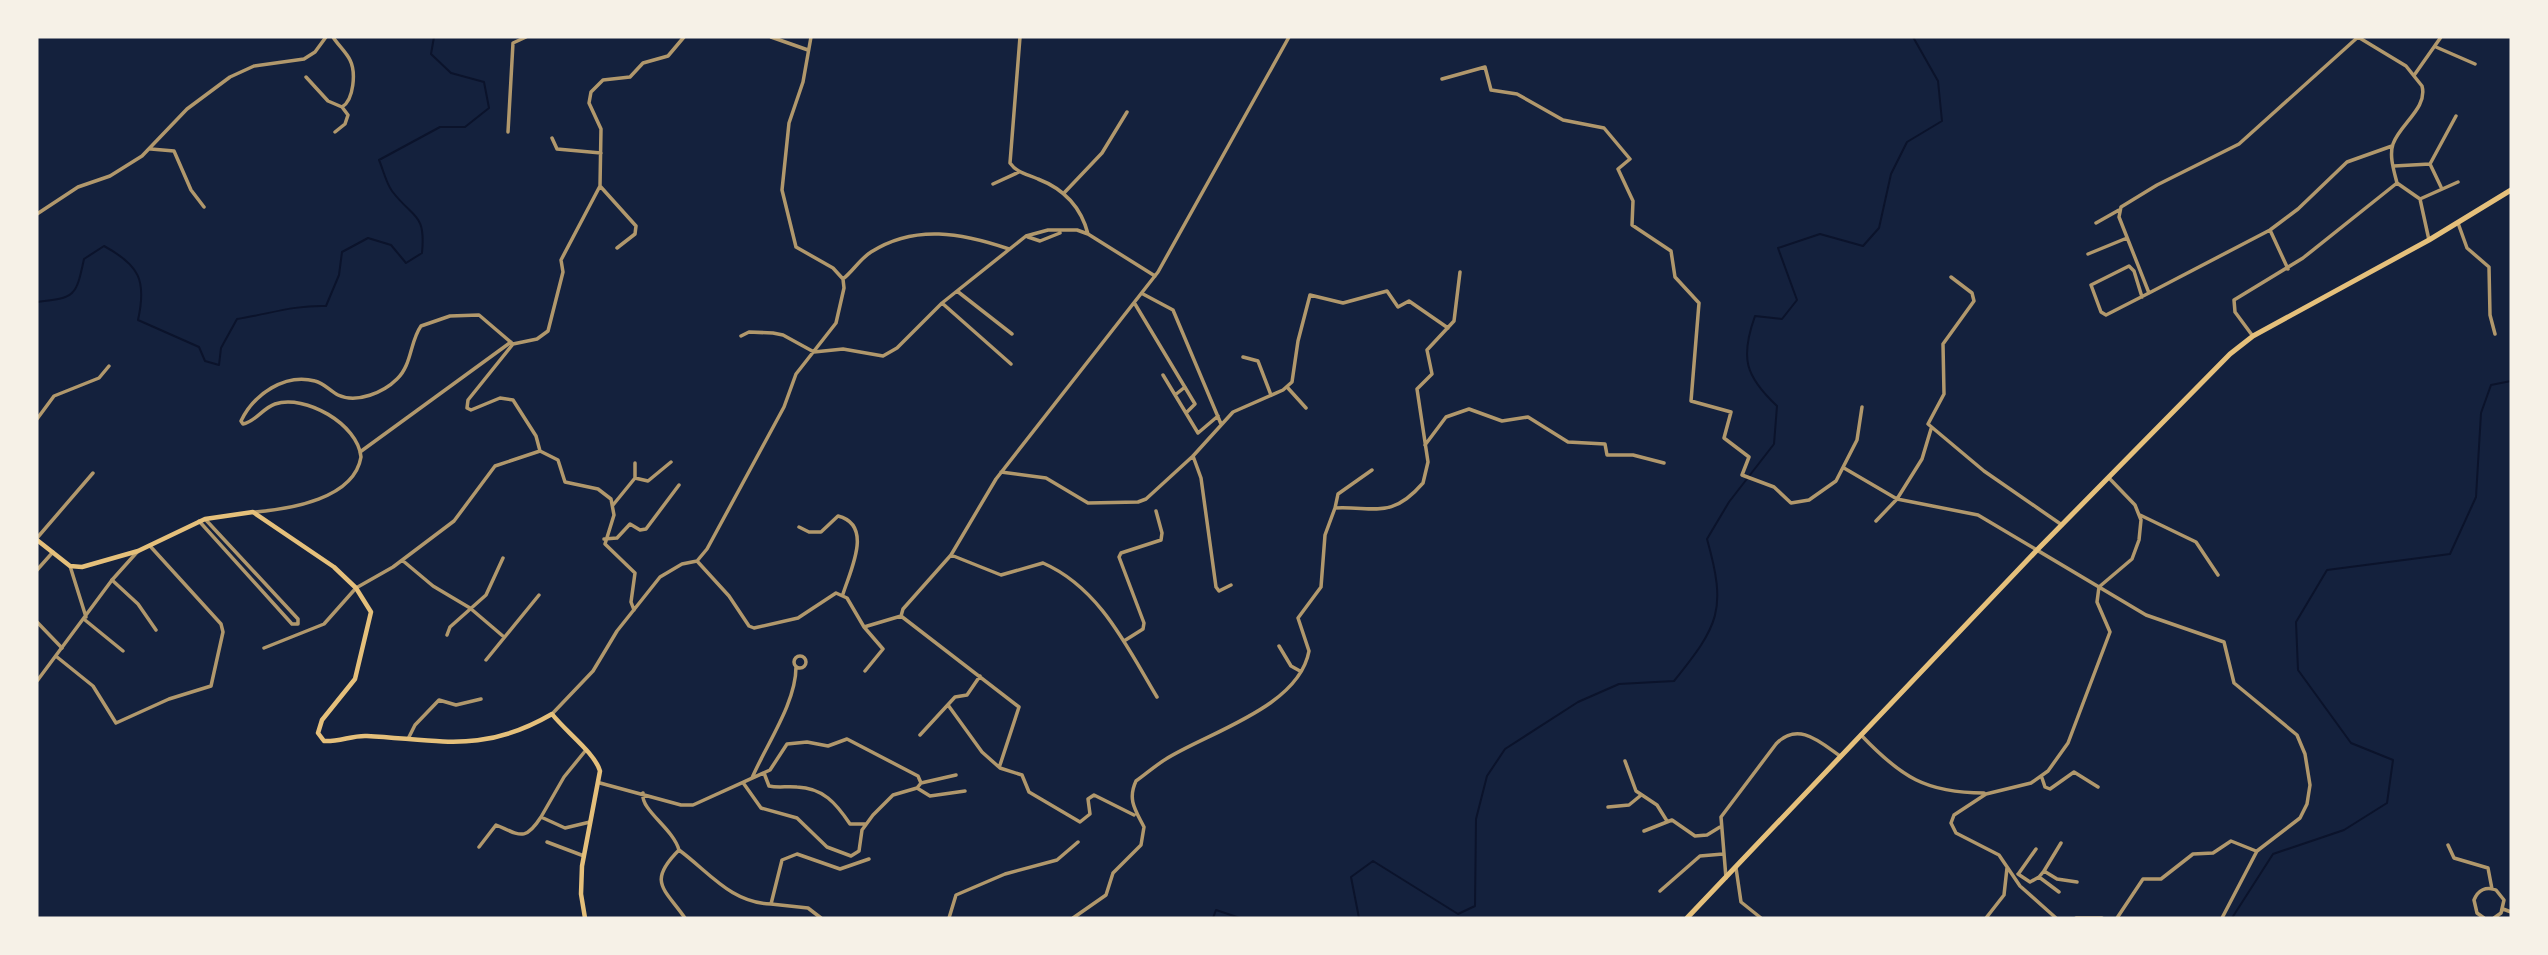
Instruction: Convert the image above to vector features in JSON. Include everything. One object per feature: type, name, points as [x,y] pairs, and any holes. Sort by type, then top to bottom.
[{"type":"highway","points":[[1687,918],[2037,550],[2224,359],[2253,336],[2429,240],[2511,190]]},
{"type":"main road","points":[[37,539],[70,566],[82,567],[138,551],[202,520],[253,512],[326,562],[356,588],[369,607],[371,622],[353,684],[322,720],[319,734],[326,741],[364,736],[463,743],[521,731],[552,714],[566,733],[586,750],[599,767],[600,783],[584,856],[581,894],[584,918]]},
{"type":"street","points":[[37,214],[65,195],[110,176],[151,149],[187,109],[230,77],[254,66],[304,59],[315,52],[326,37]]},
{"type":"street","points":[[333,37],[352,66],[351,97],[342,107]]},
{"type":"street","points":[[508,132],[513,43],[526,37]]},
{"type":"street","points":[[360,452],[512,343],[537,339],[548,331],[563,272],[561,260],[600,186],[601,129],[589,103],[592,90],[603,80],[630,77],[643,63],[667,55],[684,37]]},
{"type":"street","points":[[771,37],[809,51]]},
{"type":"street","points":[[552,714],[593,671],[634,610],[664,573],[682,564],[697,561],[717,533],[784,407],[796,374],[836,323],[844,288],[843,279],[833,268],[796,247],[782,199],[789,123],[803,82],[811,37]]},
{"type":"street","points":[[1020,37],[1010,165],[1064,193],[1082,214],[1088,234]]},
{"type":"street","points":[[901,617],[903,609],[951,555],[1001,471],[1143,294],[1289,37]]},
{"type":"street","points":[[2096,223],[2157,184],[2239,144],[2358,37],[2386,51],[2415,74],[2422,86],[2423,96],[2392,146],[2343,165],[2298,209],[2270,230],[2142,297],[2105,315],[2101,312],[2091,285],[2129,266],[2134,271],[2142,297]]},
{"type":"street","points":[[2415,74],[2441,37]]},
{"type":"street","points":[[2436,47],[2475,64]]},
{"type":"street","points":[[1442,79],[1485,67],[1491,90],[1517,94],[1563,120],[1604,128],[1630,159],[1618,169],[1633,201],[1633,227],[1671,251],[1675,277],[1699,303],[1691,401],[1731,412],[1724,438],[1749,457],[1742,475],[1754,482],[1774,487],[1791,503],[1802,503],[1835,482],[1844,468],[1860,432],[1862,407]]},
{"type":"street","points":[[306,77],[328,101],[342,107],[348,115],[348,120],[335,132]]},
{"type":"street","points":[[1064,193],[1102,153],[1128,112]]},
{"type":"street","points":[[2430,164],[2456,116]]},
{"type":"street","points":[[552,138],[557,149],[601,153]]},
{"type":"street","points":[[2392,146],[2397,183],[2420,199],[2429,240]]},
{"type":"street","points":[[151,149],[174,151],[191,190],[204,207]]},
{"type":"street","points":[[2394,166],[2430,164]]},
{"type":"street","points":[[2430,164],[2441,187]]},
{"type":"street","points":[[993,184],[1019,172]]},
{"type":"street","points":[[2253,336],[2235,312],[2233,302],[2288,268],[2397,183]]},
{"type":"street","points":[[2420,199],[2441,187],[2458,183]]},
{"type":"street","points":[[600,186],[636,226],[635,234],[617,248]]},
{"type":"street","points":[[2119,210],[2149,293]]},
{"type":"street","points":[[2458,223],[2467,248],[2489,267],[2490,315],[2495,334]]},
{"type":"street","points":[[741,336],[749,332],[783,335],[814,352],[843,349],[883,356],[897,348],[942,303],[1010,249],[1027,236],[1044,230],[1077,230],[1088,234],[1155,276]]},
{"type":"street","points":[[2270,230],[2288,268]]},
{"type":"street","points":[[1027,236],[1041,241],[1062,232]]},
{"type":"street","points":[[843,279],[870,253],[914,234],[947,233],[1010,249]]},
{"type":"street","points":[[2088,254],[2127,238]]},
{"type":"street","points":[[1335,508],[1374,511],[1393,506],[1410,495],[1426,477],[1425,445],[1417,389],[1432,374],[1427,350],[1448,328],[1456,315],[1456,290],[1460,272]]},
{"type":"street","points":[[1951,277],[1972,293],[1973,301],[1943,344],[1944,394],[1928,420],[1931,429],[1984,471],[2063,525]]},
{"type":"street","points":[[957,291],[1012,334]]},
{"type":"street","points":[[1001,471],[1050,479],[1085,502],[1138,502],[1157,491],[1236,410],[1287,387],[1296,372],[1297,344],[1310,295],[1343,303],[1387,291],[1398,307],[1409,301],[1448,328]]},
{"type":"street","points":[[1143,294],[1173,310],[1221,424]]},
{"type":"street","points":[[942,303],[1012,364]]},
{"type":"street","points":[[1135,304],[1196,406],[1187,412]]},
{"type":"street","points":[[253,512],[292,507],[343,486],[355,475],[360,452],[351,434],[314,409],[279,403],[246,424],[242,423],[241,418],[271,386],[283,382],[317,382],[346,397],[368,396],[401,375],[421,326],[450,316],[479,315],[512,343]]},
{"type":"street","points":[[512,343],[506,356],[472,392],[467,408],[472,410],[500,398],[511,398],[532,428],[540,451],[558,460],[565,482],[601,491],[613,505],[614,515],[604,539],[607,548],[635,573],[631,601],[634,610]]},
{"type":"street","points":[[1243,357],[1258,361],[1271,395]]},
{"type":"street","points":[[37,419],[54,396],[99,378],[109,366]]},
{"type":"street","points":[[1163,375],[1199,433],[1218,416]]},
{"type":"street","points":[[1175,395],[1185,387]]},
{"type":"street","points":[[1287,387],[1306,408]]},
{"type":"street","points":[[1425,445],[1446,417],[1469,409],[1498,421],[1531,418],[1567,441],[1604,444],[1607,455],[1638,456],[1664,463]]},
{"type":"street","points":[[1876,521],[1897,499],[1924,454],[1931,429]]},
{"type":"street","points":[[264,648],[319,627],[356,588],[402,560],[461,514],[475,489],[495,466],[540,451]]},
{"type":"street","points":[[1193,456],[1201,478],[1216,587],[1219,591],[1231,584]]},
{"type":"street","points":[[635,478],[645,481],[654,478],[671,462]]},
{"type":"street","points":[[613,505],[635,478],[635,463]]},
{"type":"street","points":[[1844,468],[1897,499],[1974,514],[2154,620],[2221,640],[2228,649],[2234,683],[2297,735],[2309,776],[2307,804],[2297,821],[2257,851],[2222,918]]},
{"type":"street","points":[[1134,815],[1132,792],[1136,781],[1165,759],[1253,713],[1286,691],[1309,649],[1298,618],[1321,587],[1325,535],[1338,494],[1372,470]]},
{"type":"street","points":[[37,539],[93,473]]},
{"type":"street","points":[[1861,735],[1895,767],[1918,781],[1950,793],[1986,793],[2042,778],[2068,743],[2109,635],[2110,626],[2097,602],[2099,587],[2132,559],[2139,540],[2140,515],[2133,502],[2109,478]]},
{"type":"street","points":[[604,539],[617,538],[630,524],[645,530],[679,485]]},
{"type":"street","points":[[1124,642],[1144,625],[1119,557],[1121,553],[1161,540],[1162,533],[1156,511]]},
{"type":"street","points":[[2140,515],[2196,542],[2218,575]]},
{"type":"street","points":[[799,527],[809,532],[821,532],[838,516],[847,520],[856,530],[858,540],[844,594],[864,627],[883,649],[865,671]]},
{"type":"street","points":[[202,520],[220,535],[298,619],[297,625],[292,624],[214,539],[202,520]]},
{"type":"street","points":[[214,539],[220,535]]},
{"type":"street","points":[[57,657],[93,686],[116,723],[169,699],[211,686],[223,632],[221,624],[150,546]]},
{"type":"street","points":[[37,681],[112,580],[138,551]]},
{"type":"street","points":[[37,570],[53,552]]},
{"type":"street","points":[[951,555],[971,566],[1001,575],[1045,564],[1098,604],[1157,697]]},
{"type":"street","points":[[447,635],[450,627],[486,595],[503,558]]},
{"type":"street","points":[[402,560],[433,586],[472,610],[504,637]]},
{"type":"street","points":[[697,561],[729,596],[749,626],[754,628],[798,618],[833,593],[844,594]]},
{"type":"street","points":[[70,566],[86,618],[123,651]]},
{"type":"street","points":[[254,583],[260,579]]},
{"type":"street","points":[[112,580],[138,604],[156,630]]},
{"type":"street","points":[[486,660],[540,595]]},
{"type":"street","points":[[864,627],[901,617]]},
{"type":"street","points":[[901,617],[1019,708],[1000,765]]},
{"type":"street","points":[[37,622],[63,649]]},
{"type":"street","points":[[1279,646],[1298,670]]},
{"type":"street","points":[[751,780],[783,719],[796,679],[796,667]]},
{"type":"street","points":[[920,735],[956,696],[966,695],[980,676]]},
{"type":"street","points":[[407,741],[415,725],[439,700],[456,705],[481,699]]},
{"type":"street","points":[[947,705],[977,748],[1001,768],[1023,776],[1029,792],[1080,822],[1090,814],[1088,799],[1092,795],[1134,815],[1144,827],[1141,845],[1113,873],[1106,895],[1073,918]]},
{"type":"street","points":[[1726,878],[1720,827],[1723,813],[1783,737],[1796,733],[1808,735],[1842,757]]},
{"type":"street","points":[[600,783],[688,806],[744,784],[772,768],[787,744],[807,742],[828,746],[849,740],[918,776],[921,782]]},
{"type":"street","points":[[479,847],[494,825],[511,833],[526,834],[541,817],[564,777],[586,750]]},
{"type":"street","points":[[1625,761],[1640,796],[1657,805],[1667,821]]},
{"type":"street","points":[[2042,778],[2045,787],[2050,789],[2074,772],[2098,787]]},
{"type":"street","points":[[764,773],[769,786],[797,787],[822,793],[838,805],[850,824],[866,824]]},
{"type":"street","points":[[744,784],[761,808],[797,818],[824,845],[840,854],[854,856],[859,853],[861,833],[866,824],[893,795],[916,788],[921,782],[956,775]]},
{"type":"street","points":[[916,788],[930,796],[965,791]]},
{"type":"street","points":[[643,793],[645,806],[676,838],[679,850],[738,897],[751,902],[808,908],[821,918]]},
{"type":"street","points":[[1986,793],[1954,815],[1951,825],[1958,834],[1997,853],[2022,889],[2056,918]]},
{"type":"street","points":[[1608,807],[1629,805],[1640,796]]},
{"type":"street","points":[[541,817],[565,828],[590,822]]},
{"type":"street","points":[[1644,831],[1667,821],[1674,821],[1697,837],[1720,827]]},
{"type":"street","points":[[2117,918],[2143,879],[2161,879],[2193,854],[2213,853],[2231,841],[2257,851]]},
{"type":"street","points":[[547,842],[584,856]]},
{"type":"street","points":[[949,918],[956,895],[1005,874],[1057,860],[1078,842]]},
{"type":"street","points":[[2018,874],[2030,882],[2039,877],[2061,843]]},
{"type":"street","points":[[2448,845],[2454,858],[2488,868],[2492,889],[2502,896],[2503,909],[2494,918]]},
{"type":"street","points":[[2015,878],[2036,849]]},
{"type":"street","points":[[679,850],[662,870],[660,881],[667,897],[685,918]]},
{"type":"street","points":[[771,904],[777,868],[788,855],[797,854],[840,869],[869,859]]},
{"type":"street","points":[[1660,891],[1700,856],[1723,854]]},
{"type":"street","points":[[1986,918],[2004,895],[2007,866]]},
{"type":"street","points":[[1736,867],[1741,902],[1761,918]]},
{"type":"street","points":[[2044,871],[2057,878],[2077,882]]},
{"type":"street","points":[[2039,877],[2059,892]]},
{"type":"street","points":[[2484,918],[2476,913],[2474,900],[2479,892],[2492,889]]},
{"type":"street","points":[[2503,909],[2511,912]]},
{"type":"street","points":[[2076,918],[2102,918]]},
{"type":"waterway","points":[[37,302],[60,299],[72,293],[79,281],[84,259],[104,246],[125,260],[138,275],[141,294],[138,320],[199,347],[205,361],[219,365],[221,348],[237,319],[292,308],[326,306],[339,275],[342,252],[368,238],[391,245],[406,263],[422,253],[420,223],[392,191],[379,160],[440,127],[465,127],[489,108],[484,82],[451,73],[431,54],[434,37]]},
{"type":"waterway","points":[[1359,918],[1351,877],[1373,861],[1458,914],[1475,906],[1476,819],[1487,776],[1505,749],[1578,702],[1619,684],[1674,681],[1701,645],[1715,616],[1717,600],[1717,583],[1707,539],[1729,502],[1774,444],[1777,406],[1752,375],[1747,355],[1755,316],[1782,319],[1797,300],[1778,248],[1820,234],[1863,246],[1879,228],[1891,174],[1907,142],[1942,121],[1938,81],[1913,37]]},
{"type":"waterway","points":[[2232,918],[2273,854],[2344,830],[2387,803],[2393,760],[2351,743],[2298,670],[2296,622],[2327,570],[2450,554],[2476,497],[2481,413],[2491,385],[2511,381]]},
{"type":"waterway","points":[[1213,918],[1216,910],[1240,918]]}]
